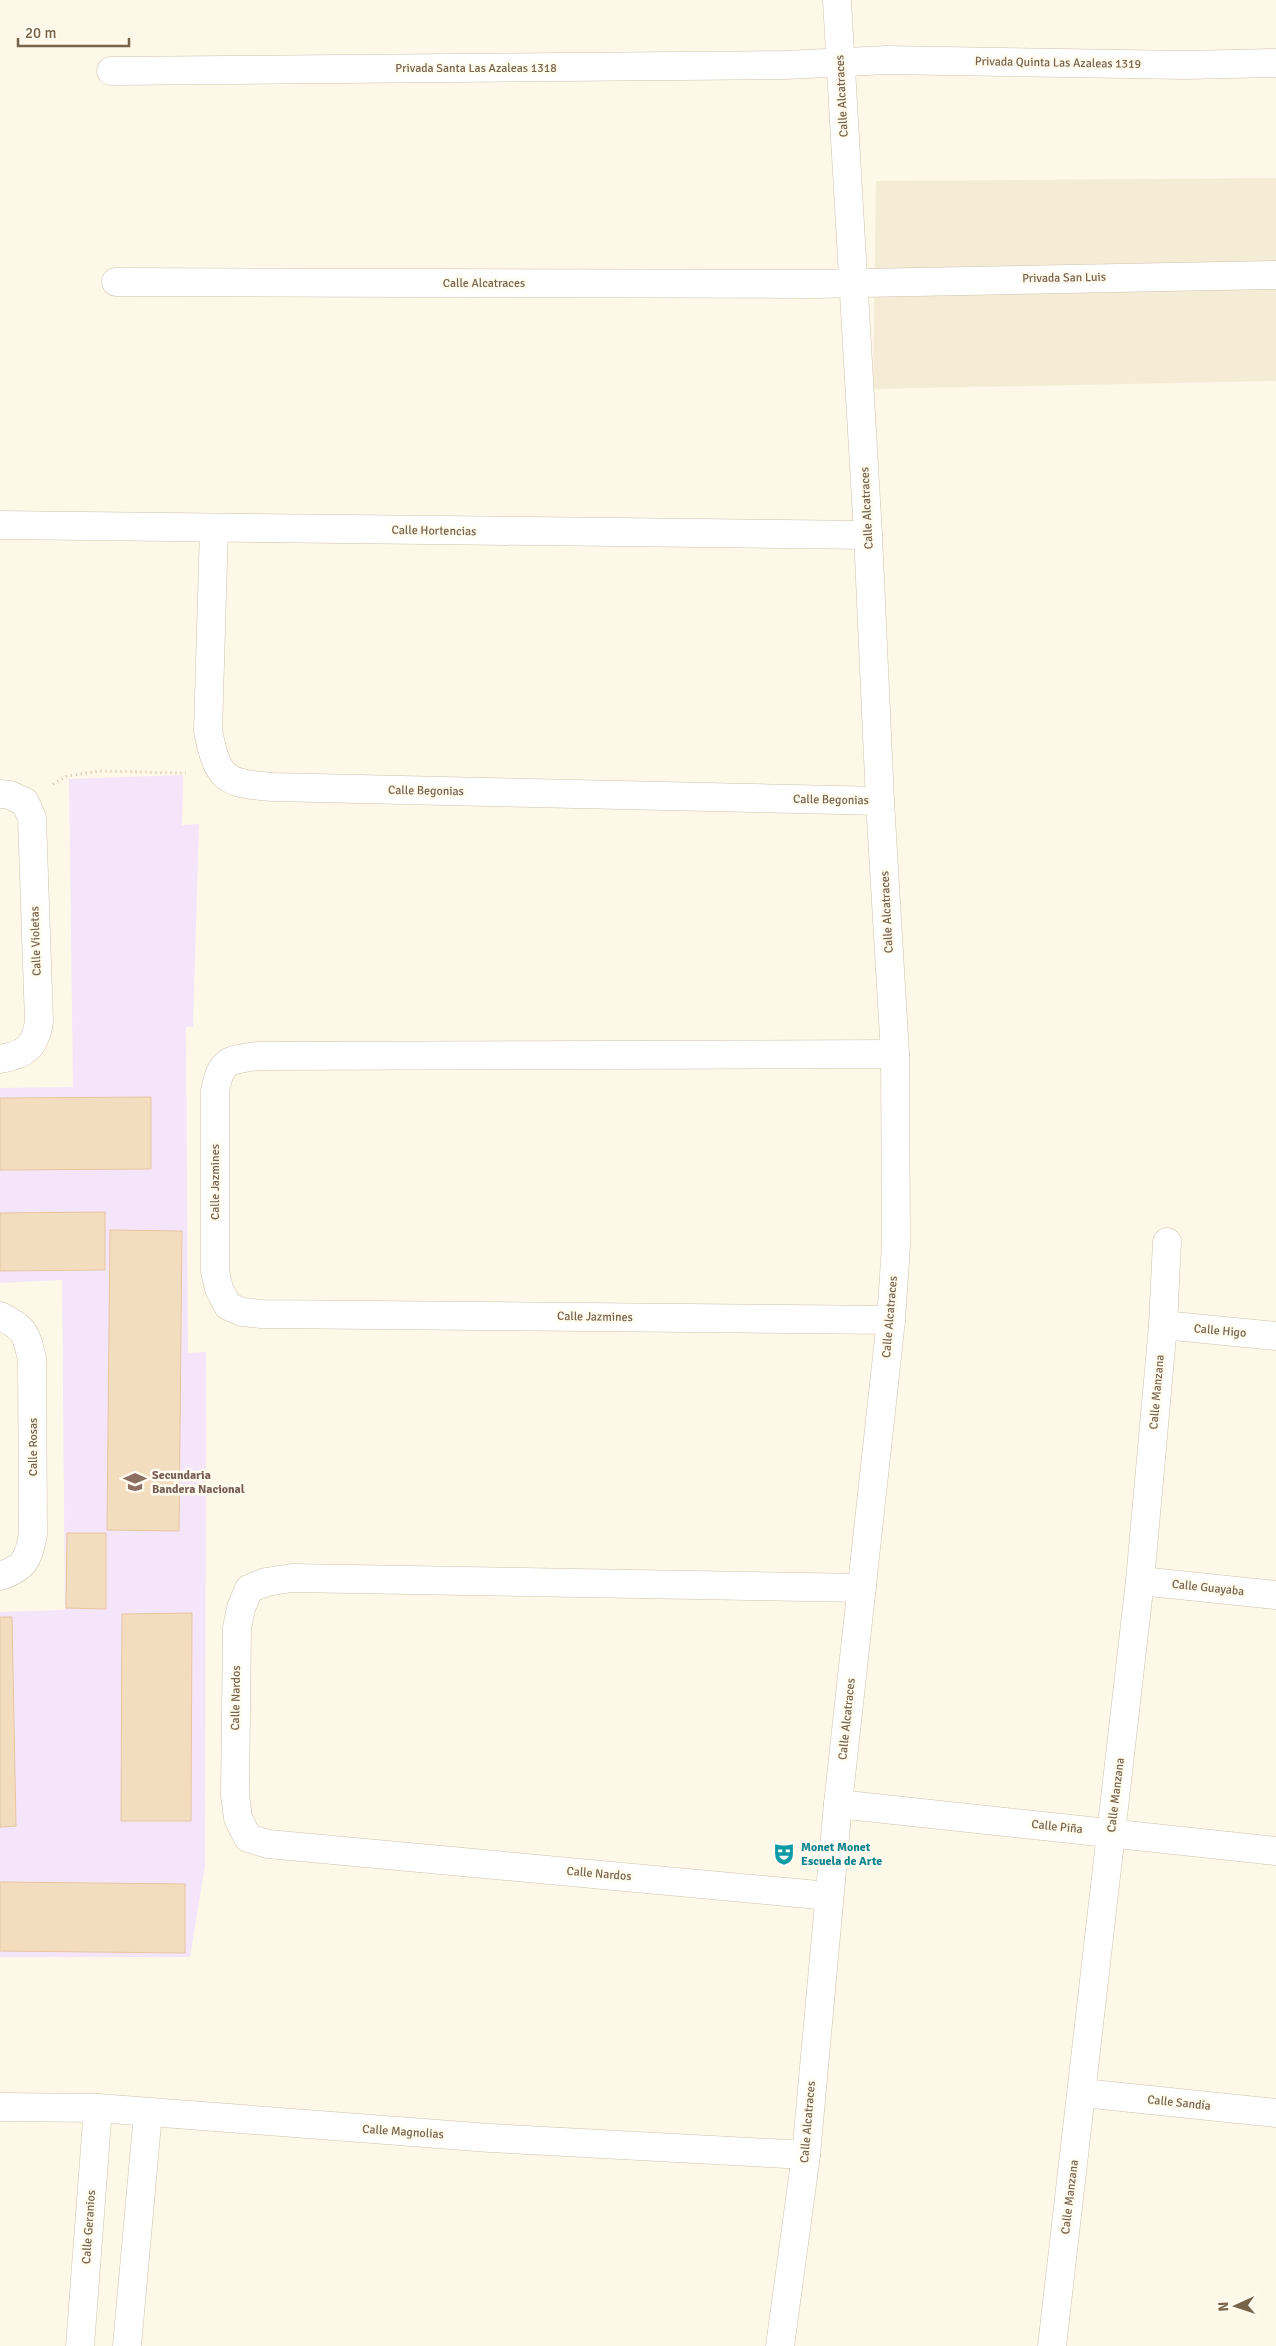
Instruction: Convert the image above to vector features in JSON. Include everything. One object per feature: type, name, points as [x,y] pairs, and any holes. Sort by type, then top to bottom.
[{"type":"street","name":"Calle Alcatraces","points":[[780,2346],[806,2155],[838,1804],[891,1320],[896,1246],[895,1054],[880,801],[868,535],[836,0]]},
{"type":"street","name":"Privada Quinta Las Azaleas 1319","points":[[841,64],[888,60],[1186,65],[1276,63]]},
{"type":"street","name":"Privada Santa Las Azaleas 1318","points":[[111,71],[841,64]]},
{"type":"street","name":"Privada San Luis","points":[[853,282],[1276,275]]},
{"type":"street","name":"Calle Alcatraces","points":[[116,282],[853,282]]},
{"type":"street","name":"Calle Hortencias","points":[[0,526],[868,535]]},
{"type":"street","points":[[214,528],[208,730],[213,756],[224,776]]},
{"type":"street","name":"Calle Begonias","points":[[224,776],[244,784],[273,787],[880,801]]},
{"type":"street","name":"Calle Violetas","points":[[0,1059],[26,1052],[37,1036],[39,1022],[32,818],[12,798]]},
{"type":"street","name":"Calle Jazmines","points":[[891,1320],[262,1314],[242,1312],[228,1306],[219,1289],[215,1271],[215,1091],[219,1072],[225,1064],[256,1056],[895,1054]]},
{"type":"street","name":"Calle Manzana","points":[[1052,2346],[1083,2093],[1140,1581],[1163,1326],[1167,1242]]},
{"type":"street","name":"Calle Rosas","points":[[0,1316],[18,1324],[27,1334],[32,1359],[33,1534],[30,1552],[22,1566],[0,1576]]},
{"type":"street","name":"Calle Higo","points":[[1163,1326],[1276,1336]]},
{"type":"street","name":"Calle Nardos","points":[[829,1896],[268,1844],[248,1838],[238,1818],[235,1796],[237,1628],[241,1608],[249,1589],[266,1582],[292,1578],[862,1588]]},
{"type":"street","name":"Calle Guayaba","points":[[1140,1581],[1276,1595]]},
{"type":"street","name":"Calle Piña","points":[[838,1804],[1276,1851]]},
{"type":"street","name":"Calle Sandía","points":[[1083,2093],[1276,2113]]},
{"type":"street","name":"Calle Magnolias","points":[[0,2107],[98,2108],[490,2138],[806,2155]]},
{"type":"street","name":"Calle Geranios","points":[[80,2346],[98,2108]]},
{"type":"street","points":[[127,2346],[148,2113]]},
{"type":"path","points":[[12,798],[67,776],[100,771],[224,776]]},
{"type":"shaded area","points":[[1276,178],[1276,381],[873,389],[876,181]]},
{"type":"shaded area","name":"Secundaria Bandera Nacional","points":[[183,775],[182,825],[199,824],[193,1027],[186,1027],[188,1353],[206,1352],[205,1865],[190,1957],[0,1957],[0,1612],[65,1610],[62,1280],[0,1283],[0,1088],[73,1087],[69,779]]},
{"type":"building","points":[[151,1097],[151,1169],[0,1170],[0,1098]]},
{"type":"building","points":[[105,1212],[105,1270],[0,1271],[0,1213]]},
{"type":"building","points":[[110,1230],[182,1231],[179,1531],[107,1530]]},
{"type":"building","points":[[67,1533],[106,1533],[106,1609],[66,1608]]},
{"type":"building","points":[[192,1613],[191,1821],[121,1821],[122,1614]]},
{"type":"building","points":[[0,1617],[12,1617],[16,1826],[0,1827]]},
{"type":"building","points":[[0,1882],[185,1884],[185,1953],[0,1951]]},
{"type":"place","name":"Secundaria Bandera Nacional","points":[[135,1482]]},
{"type":"place","name":"Monet Monet Escuela de Arte","points":[[784,1854]]}]
